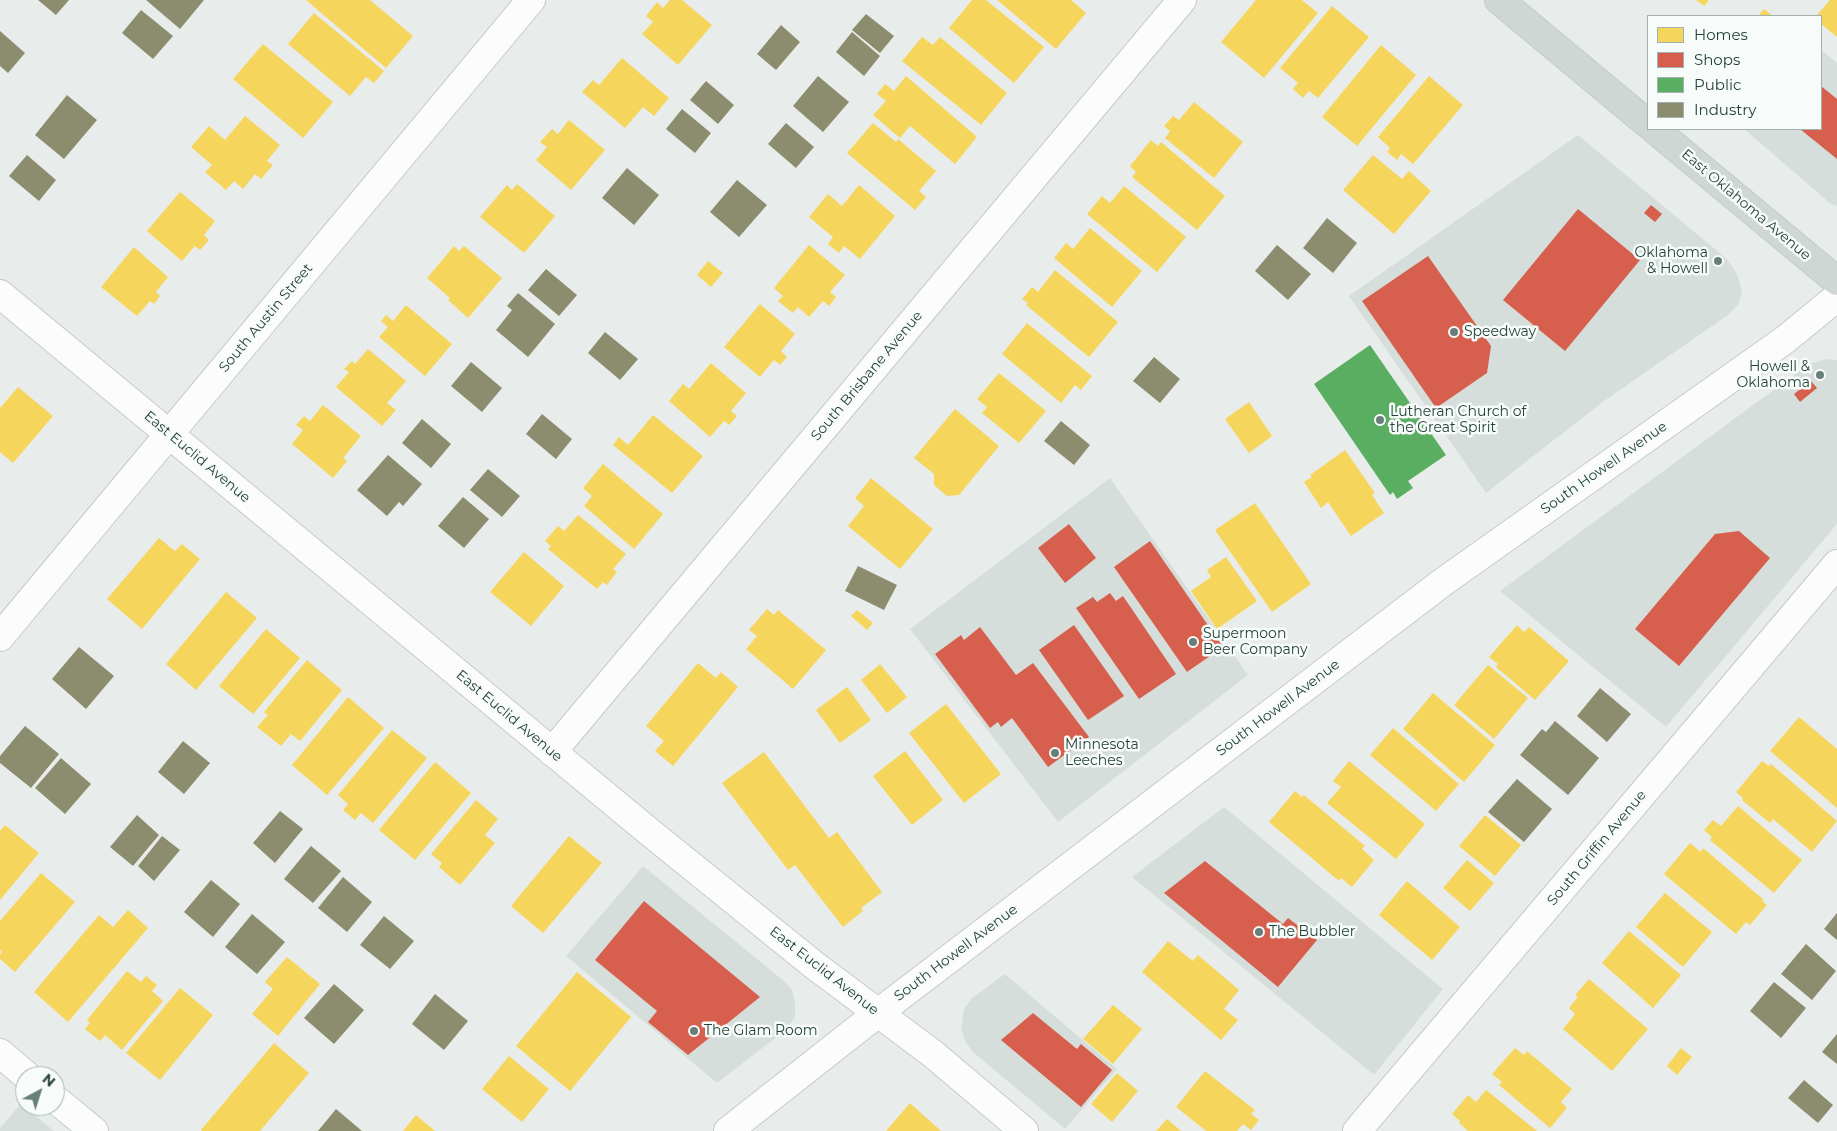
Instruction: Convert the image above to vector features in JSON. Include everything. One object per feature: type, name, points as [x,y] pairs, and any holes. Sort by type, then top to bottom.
[{"type":"main road","points":[[1499,0],[1647,123]]},
{"type":"main road","name":"East Oklahoma Avenue","points":[[1655,130],[1837,281]]},
{"type":"street","name":"South Austin Street","points":[[0,637],[531,0]]},
{"type":"street","name":"South Brisbane Avenue","points":[[552,752],[1182,0]]},
{"type":"street","name":"East Euclid Avenue","points":[[0,294],[581,776],[814,965],[933,1054],[1024,1131]]},
{"type":"street","name":"South Howell Avenue","points":[[728,1131],[878,1013],[1443,582],[1786,339],[1837,297]]},
{"type":"street","name":"South Griffin Avenue","points":[[1357,1131],[1837,564]]},
{"type":"street","points":[[0,1053],[15,1066]]},
{"type":"street","points":[[65,1107],[94,1131]]},
{"type":"shaded area","points":[[1822,51],[1837,63],[1837,206],[1831,204],[1745,130],[1822,130]]},
{"type":"shaded area","points":[[1578,135],[1728,260],[1738,276],[1742,292],[1738,305],[1728,315],[1604,401],[1486,493],[1349,296]]},
{"type":"shaded area","points":[[1826,359],[1837,360],[1837,524],[1666,727],[1500,591],[1809,364]]},
{"type":"shaded area","points":[[1110,478],[1248,675],[1058,822],[910,629]]},
{"type":"shaded area","points":[[1224,807],[1443,989],[1374,1075],[1132,877]]},
{"type":"shaded area","points":[[643,866],[784,981],[792,990],[795,1002],[795,1016],[787,1029],[717,1083],[566,956]]},
{"type":"shaded area","points":[[1005,974],[1117,1069],[1065,1129],[974,1053],[966,1043],[961,1029],[964,1009],[972,998]]},
{"type":"shaded area","points":[[15,1111],[15,1116],[36,1116],[54,1131],[0,1131],[0,1128]]},
{"type":"building: Homes","points":[[306,0],[370,0],[413,36],[386,68]]},
{"type":"building: Homes","points":[[670,0],[682,0],[712,25],[678,65],[642,34],[653,22],[646,16],[657,2],[663,8]]},
{"type":"building: Homes","points":[[972,0],[986,0],[1044,47],[1014,83],[949,28]]},
{"type":"building: Homes","points":[[997,0],[1071,0],[1086,13],[1056,49]]},
{"type":"building: Homes","points":[[1256,0],[1302,0],[1318,13],[1264,78],[1221,42]]},
{"type":"building: Homes","points":[[1696,0],[1709,0],[1704,6]]},
{"type":"building: Homes","points":[[1830,0],[1837,0],[1837,37],[1822,25],[1822,15],[1817,15]]},
{"type":"building: Homes","points":[[1332,6],[1369,37],[1318,98],[1309,91],[1303,98],[1293,89],[1298,83],[1280,68]]},
{"type":"building: Homes","points":[[1764,9],[1772,15],[1759,15]]},
{"type":"building: Homes","points":[[314,13],[384,71],[374,83],[366,77],[350,96],[288,44]]},
{"type":"building: Homes","points":[[922,37],[933,45],[940,37],[1007,93],[981,125],[902,61]]},
{"type":"building: Homes","points":[[263,44],[333,102],[303,138],[233,79]]},
{"type":"building: Homes","points":[[1381,45],[1416,75],[1357,146],[1322,117]]},
{"type":"building: Homes","points":[[622,58],[669,98],[654,116],[643,107],[625,128],[582,92],[593,80],[599,85]]},
{"type":"building: Homes","points":[[906,76],[977,137],[955,164],[910,126],[900,138],[873,115],[886,101],[877,94],[885,84],[894,91]]},
{"type":"building: Homes","points":[[1429,76],[1463,105],[1413,164],[1401,154],[1397,160],[1387,152],[1390,148],[1378,137]]},
{"type":"building: Homes","points":[[1194,102],[1243,142],[1214,178],[1165,138],[1170,131],[1164,126],[1173,116],[1179,120]]},
{"type":"building: Homes","points":[[245,116],[280,145],[267,161],[273,165],[261,179],[255,174],[243,189],[234,181],[226,190],[205,172],[212,165],[191,147],[209,126],[225,140]]},
{"type":"building: Homes","points":[[569,120],[605,150],[571,190],[536,160],[547,147],[540,142],[552,129],[558,134]]},
{"type":"building: Homes","points":[[873,123],[896,142],[898,139],[936,171],[919,191],[926,197],[915,210],[847,153]]},
{"type":"building: Homes","points":[[1151,140],[1158,146],[1161,142],[1225,196],[1197,230],[1132,177],[1136,172],[1130,166]]},
{"type":"building: Homes","points":[[1373,155],[1402,179],[1409,171],[1431,191],[1394,234],[1343,190]]},
{"type":"building: Homes","points":[[517,184],[555,216],[524,253],[480,217],[507,185],[512,190]]},
{"type":"building: Homes","points":[[859,185],[895,216],[860,259],[844,246],[839,253],[828,244],[833,237],[809,217],[828,194],[842,206]]},
{"type":"building: Homes","points":[[1124,186],[1186,237],[1157,272],[1087,214],[1102,196],[1110,203]]},
{"type":"building: Homes","points":[[180,192],[215,221],[204,235],[209,240],[200,250],[195,246],[182,261],[147,231]]},
{"type":"building: Homes","points":[[1090,228],[1142,271],[1112,307],[1054,258],[1066,243],[1073,249]]},
{"type":"building: Homes","points":[[809,245],[845,275],[830,292],[836,297],[829,306],[823,301],[809,317],[798,307],[793,313],[778,301],[783,296],[774,288]]},
{"type":"building: Homes","points":[[454,246],[459,251],[464,246],[502,278],[468,318],[448,300],[450,298],[427,278]]},
{"type":"building: Homes","points":[[134,247],[168,277],[156,292],[160,296],[154,304],[150,301],[137,316],[101,287]]},
{"type":"building: Homes","points":[[708,261],[723,273],[711,287],[697,275]]},
{"type":"building: Homes","points":[[1055,270],[1118,322],[1089,357],[1026,305],[1028,303],[1022,299],[1032,287],[1038,292]]},
{"type":"building: Homes","points":[[760,304],[795,334],[781,351],[787,357],[780,365],[774,360],[760,377],[724,347]]},
{"type":"building: Homes","points":[[406,305],[452,344],[425,376],[379,337],[388,327],[381,321],[386,315],[393,321]]},
{"type":"building: Homes","points":[[1027,323],[1092,376],[1081,390],[1075,385],[1061,403],[1002,354]]},
{"type":"building: Homes","points":[[368,349],[406,381],[387,403],[396,410],[382,426],[336,387],[349,372],[344,369],[352,361],[355,364]]},
{"type":"building: Homes","points":[[711,363],[746,393],[731,411],[737,416],[729,425],[724,421],[710,437],[669,401],[683,384],[689,389]]},
{"type":"building: Homes","points":[[999,373],[1046,411],[1019,443],[982,413],[987,407],[977,399]]},
{"type":"building: Homes","points":[[18,387],[53,416],[13,463],[0,452],[0,408]]},
{"type":"building: Homes","points":[[1249,402],[1272,436],[1249,453],[1225,419]]},
{"type":"building: Homes","points":[[323,405],[361,436],[343,458],[347,461],[333,478],[292,444],[303,430],[296,425],[304,416],[310,421]]},
{"type":"building: Homes","points":[[955,409],[999,446],[959,495],[947,496],[934,485],[934,474],[914,458]]},
{"type":"building: Homes","points":[[653,415],[703,456],[672,493],[613,445],[619,437],[628,445]]},
{"type":"building: Homes","points":[[1345,450],[1375,493],[1372,495],[1384,513],[1351,536],[1328,502],[1321,508],[1304,482],[1312,477],[1310,475]]},
{"type":"building: Homes","points":[[603,464],[663,514],[634,549],[584,506],[592,496],[583,488]]},
{"type":"building: Homes","points":[[871,478],[933,529],[900,569],[848,526],[864,506],[855,498]]},
{"type":"building: Homes","points":[[1255,503],[1311,584],[1272,612],[1215,530]]},
{"type":"building: Homes","points":[[578,515],[626,554],[613,569],[617,572],[607,585],[603,582],[597,589],[548,549],[551,546],[545,541],[558,526],[564,531]]},
{"type":"building: Homes","points":[[159,538],[175,551],[182,544],[200,559],[142,629],[107,599]]},
{"type":"building: Homes","points":[[524,552],[564,586],[531,626],[490,592]]},
{"type":"building: Homes","points":[[1226,557],[1257,601],[1217,629],[1191,591],[1211,577],[1207,570]]},
{"type":"building: Homes","points":[[226,592],[257,618],[196,690],[166,664]]},
{"type":"building: Homes","points":[[767,609],[774,615],[778,610],[826,650],[793,689],[746,649],[757,636],[749,630]]},
{"type":"building: Homes","points":[[857,610],[873,623],[867,630],[851,616]]},
{"type":"building: Homes","points":[[1517,625],[1524,632],[1529,627],[1569,661],[1535,700],[1496,667],[1498,664],[1489,657]]},
{"type":"building: Homes","points":[[266,629],[300,658],[253,714],[219,686]]},
{"type":"building: Homes","points":[[307,660],[342,690],[300,741],[291,734],[281,746],[257,727],[268,715],[264,712]]},
{"type":"building: Homes","points":[[698,663],[716,678],[721,672],[738,687],[673,766],[655,751],[664,741],[646,726]]},
{"type":"building: Homes","points":[[880,664],[907,697],[887,713],[861,680]]},
{"type":"building: Homes","points":[[1488,665],[1528,698],[1494,739],[1454,705]]},
{"type":"building: Homes","points":[[847,687],[871,720],[840,743],[816,710]]},
{"type":"building: Homes","points":[[1433,693],[1495,745],[1464,782],[1403,729]]},
{"type":"building: Homes","points":[[348,697],[384,728],[327,795],[292,765]]},
{"type":"building: Homes","points":[[946,704],[1001,774],[964,803],[909,733]]},
{"type":"building: Homes","points":[[1799,717],[1837,749],[1837,808],[1770,751]]},
{"type":"building: Homes","points":[[1393,728],[1459,784],[1436,811],[1370,755]]},
{"type":"building: Homes","points":[[392,730],[427,758],[373,823],[361,813],[355,820],[343,810],[348,804],[338,795]]},
{"type":"building: Homes","points":[[905,751],[943,800],[912,825],[873,776]]},
{"type":"building: Homes","points":[[764,752],[829,838],[837,832],[882,892],[861,908],[863,911],[843,927],[795,865],[788,870],[722,783]]},
{"type":"building: Homes","points":[[1349,761],[1425,824],[1396,859],[1327,803],[1341,787],[1333,781]]},
{"type":"building: Homes","points":[[1762,761],[1769,766],[1771,764],[1837,821],[1812,852],[1773,819],[1770,823],[1742,800],[1743,798],[1736,792]]},
{"type":"building: Homes","points":[[435,762],[471,793],[415,860],[379,830]]},
{"type":"building: Homes","points":[[1295,791],[1302,797],[1304,795],[1365,846],[1362,849],[1374,860],[1352,887],[1341,878],[1339,881],[1269,822]]},
{"type":"building: Homes","points":[[476,800],[498,819],[485,835],[495,843],[460,885],[439,867],[442,863],[431,854]]},
{"type":"building: Homes","points":[[1738,806],[1802,860],[1774,893],[1710,840],[1712,837],[1704,830],[1713,820],[1721,826]]},
{"type":"building: Homes","points":[[1485,815],[1521,845],[1495,876],[1459,846]]},
{"type":"building: Homes","points":[[5,825],[39,853],[0,900],[0,831]]},
{"type":"building: Homes","points":[[569,836],[602,863],[543,933],[511,906]]},
{"type":"building: Homes","points":[[1690,843],[1701,852],[1703,848],[1764,900],[1762,901],[1767,905],[1750,925],[1746,922],[1736,934],[1664,874]]},
{"type":"building: Homes","points":[[1467,860],[1494,883],[1470,911],[1443,888]]},
{"type":"building: Homes","points":[[41,873],[75,902],[15,972],[0,959],[2,952],[0,950],[0,921]]},
{"type":"building: Homes","points":[[1407,881],[1460,927],[1432,960],[1379,915]]},
{"type":"building: Homes","points":[[1665,893],[1712,932],[1683,967],[1636,927]]},
{"type":"building: Homes","points":[[128,910],[148,928],[68,1022],[34,992],[99,915],[113,927]]},
{"type":"building: Homes","points":[[1629,931],[1681,975],[1653,1008],[1602,963]]},
{"type":"building: Homes","points":[[1168,941],[1193,961],[1198,955],[1239,990],[1224,1009],[1238,1020],[1221,1040],[1142,972]]},
{"type":"building: Homes","points":[[287,957],[320,984],[278,1036],[252,1014],[273,989],[265,982]]},
{"type":"building: Homes","points":[[127,971],[141,982],[146,976],[157,985],[152,991],[163,1001],[122,1050],[105,1035],[100,1041],[85,1029],[90,1023],[87,1020]]},
{"type":"building: Homes","points":[[577,972],[631,1017],[570,1091],[516,1046]]},
{"type":"building: Homes","points":[[1589,979],[1648,1029],[1612,1071],[1563,1029],[1575,1014],[1569,1008],[1578,997],[1575,995]]},
{"type":"building: Homes","points":[[180,988],[213,1015],[160,1080],[126,1053]]},
{"type":"building: Homes","points":[[1113,1005],[1142,1029],[1113,1064],[1083,1039]]},
{"type":"building: Homes","points":[[274,1043],[309,1073],[260,1131],[202,1131],[201,1130]]},
{"type":"building: Homes","points":[[1515,1048],[1524,1055],[1527,1051],[1572,1089],[1561,1102],[1567,1108],[1550,1128],[1499,1085],[1502,1082],[1492,1074]]},
{"type":"building: Homes","points":[[1681,1048],[1692,1057],[1677,1075],[1667,1066]]},
{"type":"building: Homes","points":[[509,1056],[549,1089],[522,1122],[482,1089]]},
{"type":"building: Homes","points":[[1205,1071],[1255,1110],[1251,1114],[1259,1120],[1251,1130],[1243,1124],[1237,1131],[1206,1131],[1176,1107]]},
{"type":"building: Homes","points":[[1117,1073],[1138,1091],[1112,1122],[1091,1104]]},
{"type":"building: Homes","points":[[1486,1090],[1537,1131],[1468,1131],[1452,1114],[1468,1095],[1476,1102]]},
{"type":"building: Homes","points":[[910,1103],[941,1131],[886,1131]]},
{"type":"building: Homes","points":[[416,1115],[435,1131],[403,1131]]},
{"type":"building: Homes","points":[[1167,1119],[1181,1131],[1156,1131]]},
{"type":"building: Shops","points":[[1822,87],[1837,99],[1837,159],[1801,130],[1822,130]]},
{"type":"building: Shops","points":[[1651,205],[1662,214],[1655,222],[1644,213]]},
{"type":"building: Shops","points":[[1578,209],[1640,260],[1565,351],[1503,300]]},
{"type":"building: Shops","points":[[1428,256],[1491,346],[1487,373],[1436,408],[1362,301]]},
{"type":"building: Shops","points":[[1811,381],[1817,388],[1800,402],[1794,394]]},
{"type":"building: Shops","points":[[1069,524],[1096,558],[1065,583],[1038,548]]},
{"type":"building: Shops","points":[[1739,531],[1770,558],[1679,666],[1635,629],[1715,534]]},
{"type":"building: Shops","points":[[1150,541],[1223,647],[1187,672],[1114,567]]},
{"type":"building: Shops","points":[[1110,593],[1116,601],[1123,596],[1176,674],[1139,699],[1076,608],[1093,597],[1097,602]]},
{"type":"building: Shops","points":[[1074,625],[1124,696],[1088,720],[1039,650]]},
{"type":"building: Shops","points":[[980,627],[1016,675],[1033,663],[1089,737],[1048,767],[1012,718],[1001,727],[998,722],[990,728],[935,654],[961,635],[964,640]]},
{"type":"building: Shops","name":"The Bubbler","points":[[1205,861],[1283,924],[1288,918],[1317,940],[1278,987],[1164,893]]},
{"type":"building: Shops","points":[[644,901],[760,997],[688,1055],[648,1022],[657,1011],[595,960]]},
{"type":"building: Shops","points":[[1033,1013],[1077,1049],[1081,1044],[1112,1070],[1081,1107],[1001,1040]]},
{"type":"building: Public","name":"Lutheran Church of the Great Spirit","points":[[1370,345],[1446,455],[1408,481],[1413,488],[1397,499],[1393,492],[1390,495],[1314,384]]},
{"type":"building: Industry","points":[[38,0],[69,0],[56,15]]},
{"type":"building: Industry","points":[[146,0],[204,0],[180,29]]},
{"type":"building: Industry","points":[[141,10],[173,36],[153,59],[122,33]]},
{"type":"building: Industry","points":[[866,14],[894,36],[880,53],[852,30]]},
{"type":"building: Industry","points":[[781,25],[800,42],[776,70],[757,54]]},
{"type":"building: Industry","points":[[0,31],[25,53],[8,73],[0,66]]},
{"type":"building: Industry","points":[[852,32],[880,56],[864,76],[836,52]]},
{"type":"building: Industry","points":[[818,76],[849,102],[823,132],[793,106]]},
{"type":"building: Industry","points":[[706,81],[734,105],[718,124],[690,100]]},
{"type":"building: Industry","points":[[67,95],[97,120],[64,159],[35,135]]},
{"type":"building: Industry","points":[[682,109],[711,133],[695,153],[666,129]]},
{"type":"building: Industry","points":[[786,123],[814,147],[796,168],[768,144]]},
{"type":"building: Industry","points":[[27,155],[56,180],[39,201],[9,176]]},
{"type":"building: Industry","points":[[627,168],[659,195],[634,225],[602,198]]},
{"type":"building: Industry","points":[[737,180],[767,205],[739,237],[710,212]]},
{"type":"building: Industry","points":[[1327,218],[1357,243],[1333,273],[1303,248]]},
{"type":"building: Industry","points":[[1277,245],[1311,274],[1288,300],[1255,271]]},
{"type":"building: Industry","points":[[546,269],[577,295],[559,316],[528,290]]},
{"type":"building: Industry","points":[[518,293],[555,324],[528,357],[496,330],[512,310],[507,306]]},
{"type":"building: Industry","points":[[605,332],[638,359],[620,380],[588,353]]},
{"type":"building: Industry","points":[[1154,357],[1180,379],[1160,403],[1133,381]]},
{"type":"building: Industry","points":[[471,362],[502,388],[482,412],[451,386]]},
{"type":"building: Industry","points":[[542,414],[572,439],[556,459],[526,434]]},
{"type":"building: Industry","points":[[422,419],[451,444],[431,468],[402,443]]},
{"type":"building: Industry","points":[[1061,421],[1090,445],[1074,465],[1044,441]]},
{"type":"building: Industry","points":[[388,455],[422,484],[403,506],[399,502],[387,516],[357,490]]},
{"type":"building: Industry","points":[[488,469],[520,496],[502,517],[470,490]]},
{"type":"building: Industry","points":[[463,497],[489,519],[464,548],[438,526]]},
{"type":"building: Industry","points":[[858,566],[897,585],[884,610],[845,591]]},
{"type":"building: Industry","points":[[79,647],[114,676],[86,709],[52,679]]},
{"type":"building: Industry","points":[[1600,688],[1631,714],[1607,742],[1577,716]]},
{"type":"building: Industry","points":[[1555,721],[1599,758],[1568,795],[1520,755],[1542,729],[1546,732]]},
{"type":"building: Industry","points":[[25,726],[59,754],[31,788],[0,763],[0,756]]},
{"type":"building: Industry","points":[[183,741],[210,763],[184,794],[158,772]]},
{"type":"building: Industry","points":[[61,758],[91,784],[65,814],[35,788]]},
{"type":"building: Industry","points":[[1517,779],[1552,809],[1524,842],[1488,812]]},
{"type":"building: Industry","points":[[280,811],[303,829],[275,863],[253,843]]},
{"type":"building: Industry","points":[[137,815],[159,835],[133,866],[110,847]]},
{"type":"building: Industry","points":[[162,836],[180,850],[154,881],[138,866]]},
{"type":"building: Industry","points":[[311,846],[341,871],[313,903],[284,879]]},
{"type":"building: Industry","points":[[343,877],[372,902],[347,932],[318,908]]},
{"type":"building: Industry","points":[[211,880],[240,904],[213,937],[184,912]]},
{"type":"building: Industry","points":[[1837,913],[1837,940],[1824,929]]},
{"type":"building: Industry","points":[[252,914],[285,942],[257,974],[225,947]]},
{"type":"building: Industry","points":[[384,916],[414,941],[390,969],[360,945]]},
{"type":"building: Industry","points":[[1806,944],[1836,971],[1812,1000],[1781,974]]},
{"type":"building: Industry","points":[[1774,982],[1806,1008],[1781,1038],[1750,1011]]},
{"type":"building: Industry","points":[[334,984],[364,1010],[334,1044],[304,1018]]},
{"type":"building: Industry","points":[[435,994],[468,1021],[444,1050],[412,1024]]},
{"type":"building: Industry","points":[[1837,1034],[1837,1064],[1822,1052]]},
{"type":"building: Industry","points":[[1804,1080],[1833,1105],[1818,1123],[1788,1098]]},
{"type":"building: Industry","points":[[336,1109],[362,1131],[318,1131]]},
{"type":"place","name":"Oklahoma & Howell","points":[[1718,261]]},
{"type":"place","name":"Speedway","points":[[1454,332]]},
{"type":"place","name":"Howell & Oklahoma","points":[[1820,375]]},
{"type":"place","name":"Lutheran Church of the Great Spirit","points":[[1380,420]]},
{"type":"place","name":"Supermoon Beer Company","points":[[1193,642]]},
{"type":"place","name":"Minnesota Leeches","points":[[1055,753]]},
{"type":"place","name":"The Bubbler","points":[[1259,932]]},
{"type":"place","name":"The Glam Room","points":[[694,1031]]}]
